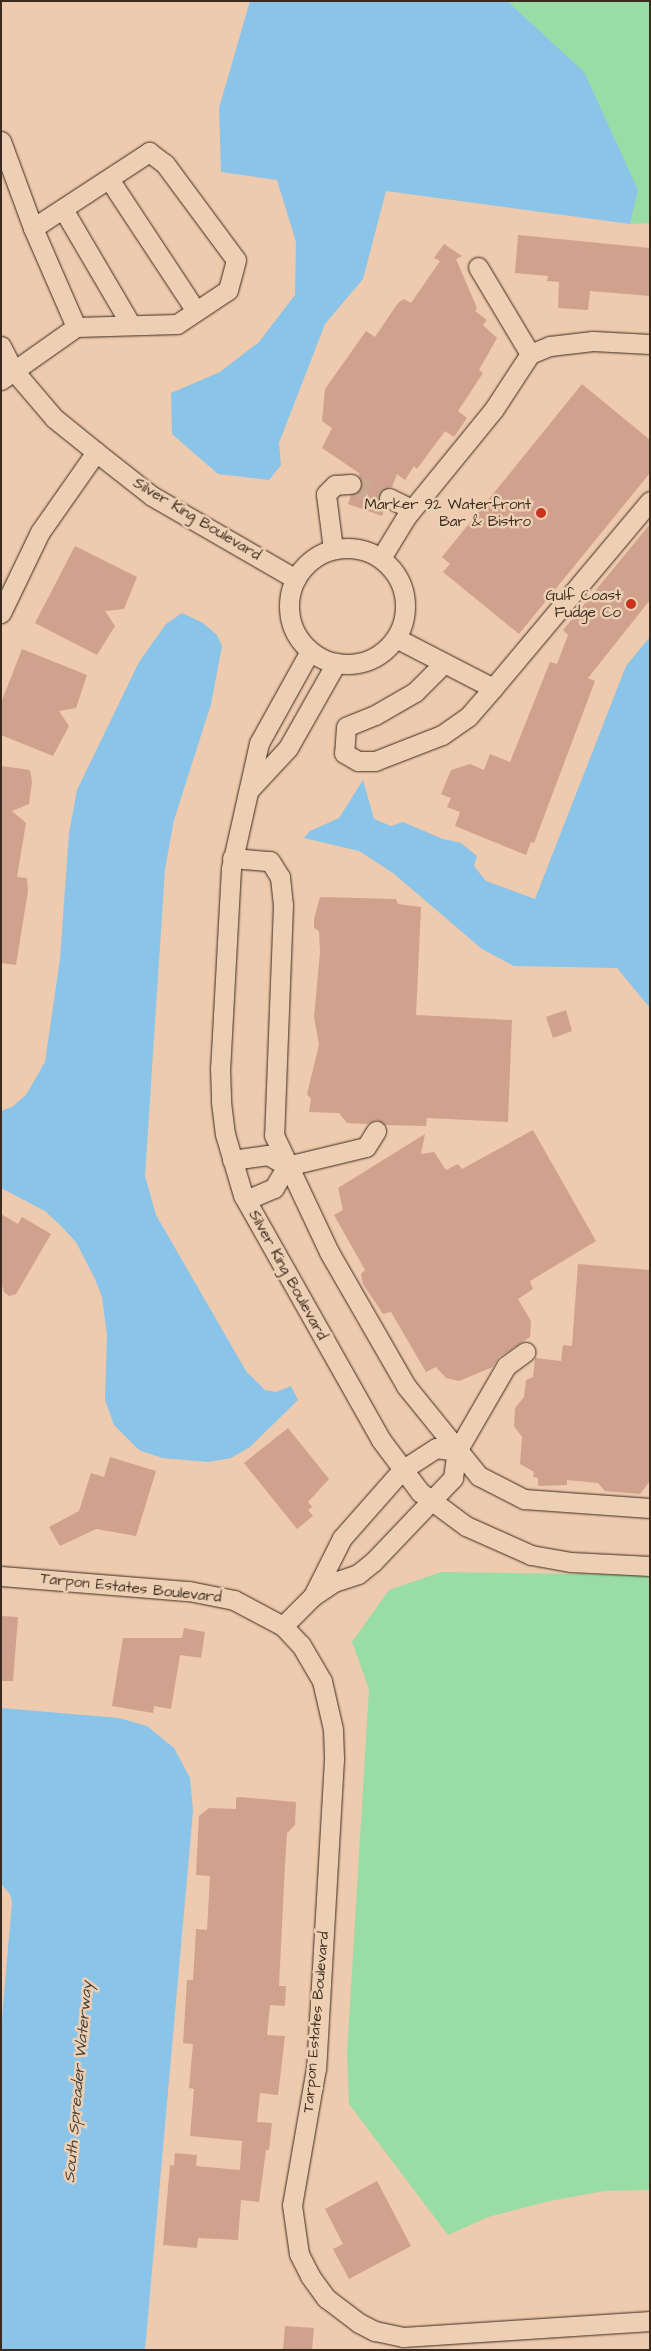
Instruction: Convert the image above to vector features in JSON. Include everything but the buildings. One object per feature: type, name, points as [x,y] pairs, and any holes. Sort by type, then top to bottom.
[{"type":"street","points":[[1,141],[33,228],[76,328]]},
{"type":"street","points":[[8,375],[76,328],[177,324],[228,290],[236,260],[165,164],[149,152],[33,228]]},
{"type":"street","points":[[109,179],[196,311]]},
{"type":"street","points":[[63,208],[131,326]]},
{"type":"street","points":[[478,267],[530,354]]},
{"type":"street","points":[[381,558],[412,509],[494,409],[530,354],[550,346],[593,341],[650,344]]},
{"type":"street","name":"Silver King Boulevard","points":[[1,346],[8,375],[54,418],[96,452],[152,496],[296,579]]},
{"type":"street","points":[[1,613],[40,532],[96,452]]},
{"type":"street","points":[[333,549],[326,494],[335,485],[351,484]]},
{"type":"street","points":[[389,498],[412,509]]},
{"type":"street","points":[[444,663],[416,692],[375,715],[346,727],[344,753],[358,761],[375,761],[442,735],[468,717],[650,501]]},
{"type":"street","points":[[333,549],[358,549],[381,558],[394,571],[402,586],[404,613],[396,638],[370,660],[353,664],[336,663],[310,651],[297,636],[290,618],[290,598],[296,579],[318,555],[333,549]]},
{"type":"street","points":[[396,638],[493,688]]},
{"type":"street","name":"Silver King Boulevard","points":[[310,651],[259,743],[232,858],[220,1068],[225,1134],[246,1200],[376,1431],[402,1470],[432,1501],[466,1526],[530,1555],[572,1562],[650,1566]]},
{"type":"street","name":"Silver King Boulevard","points":[[248,791],[288,748],[336,663]]},
{"type":"street","points":[[232,858],[270,861],[280,877],[283,905],[273,1106],[274,1135],[329,1252],[406,1386],[479,1476],[524,1499],[650,1508]]},
{"type":"street","points":[[232,1160],[268,1155],[287,1166],[366,1147],[376,1131]]},
{"type":"street","points":[[246,1200],[274,1188],[287,1166]]},
{"type":"street","points":[[283,1626],[313,1596],[334,1582],[365,1570],[453,1478],[458,1452],[506,1366],[525,1352]]},
{"type":"street","points":[[313,1596],[342,1538],[402,1470],[436,1448],[458,1452]]},
{"type":"street","name":"Tarpon Estates Boulevard","points":[[1,1576],[213,1594],[260,1611],[283,1626],[295,1637],[322,1681],[333,1729],[316,2068],[292,2205],[294,2231],[310,2276],[326,2298],[351,2318],[374,2331],[403,2337],[650,2321]]},
{"type":"green space","points":[[507,1],[650,1],[650,223],[630,224],[638,189]]},
{"type":"green space","points":[[441,1572],[650,1575],[650,2190],[604,2191],[550,2201],[488,2217],[448,2235],[349,2104],[347,2054],[369,1689],[352,1642],[389,1590]]},
{"type":"water","points":[[250,1],[507,1],[584,72],[638,190],[630,224],[386,191],[363,279],[325,324],[279,443],[281,465],[269,480],[218,474],[172,434],[171,393],[220,372],[259,342],[295,295],[296,242],[277,180],[221,172],[219,108]]},
{"type":"water","points":[[182,613],[203,623],[217,635],[222,646],[211,704],[174,820],[165,869],[145,1176],[156,1215],[246,1371],[265,1390],[276,1392],[291,1386],[298,1400],[250,1447],[231,1458],[208,1462],[162,1458],[139,1450],[114,1425],[105,1400],[107,1335],[102,1297],[95,1279],[76,1242],[62,1227],[45,1211],[1,1188],[1,1111],[12,1107],[26,1095],[45,1062],[60,959],[69,833],[77,790],[139,662],[166,624]]},
{"type":"water","points":[[650,637],[650,1008],[617,968],[514,966],[482,949],[393,873],[359,851],[304,838],[310,831],[339,818],[363,780],[374,819],[391,826],[403,822],[443,839],[461,843],[477,856],[474,866],[486,881],[535,899],[626,666]]},
{"type":"water","name":"South Spreader Waterway","points":[[1,1708],[119,1718],[147,1726],[174,1748],[190,1778],[193,1811],[145,2350],[1,2350],[1,2030],[12,1902],[10,1894],[1,1884]]},
{"type":"tunnel","points":[[351,484],[389,498]]},
{"type":"place","name":"Marker 92 Waterfront Bar & Bistro","points":[[541,513]]},
{"type":"place","name":"Gulf Coast Fudge Co","points":[[631,604]]}]
